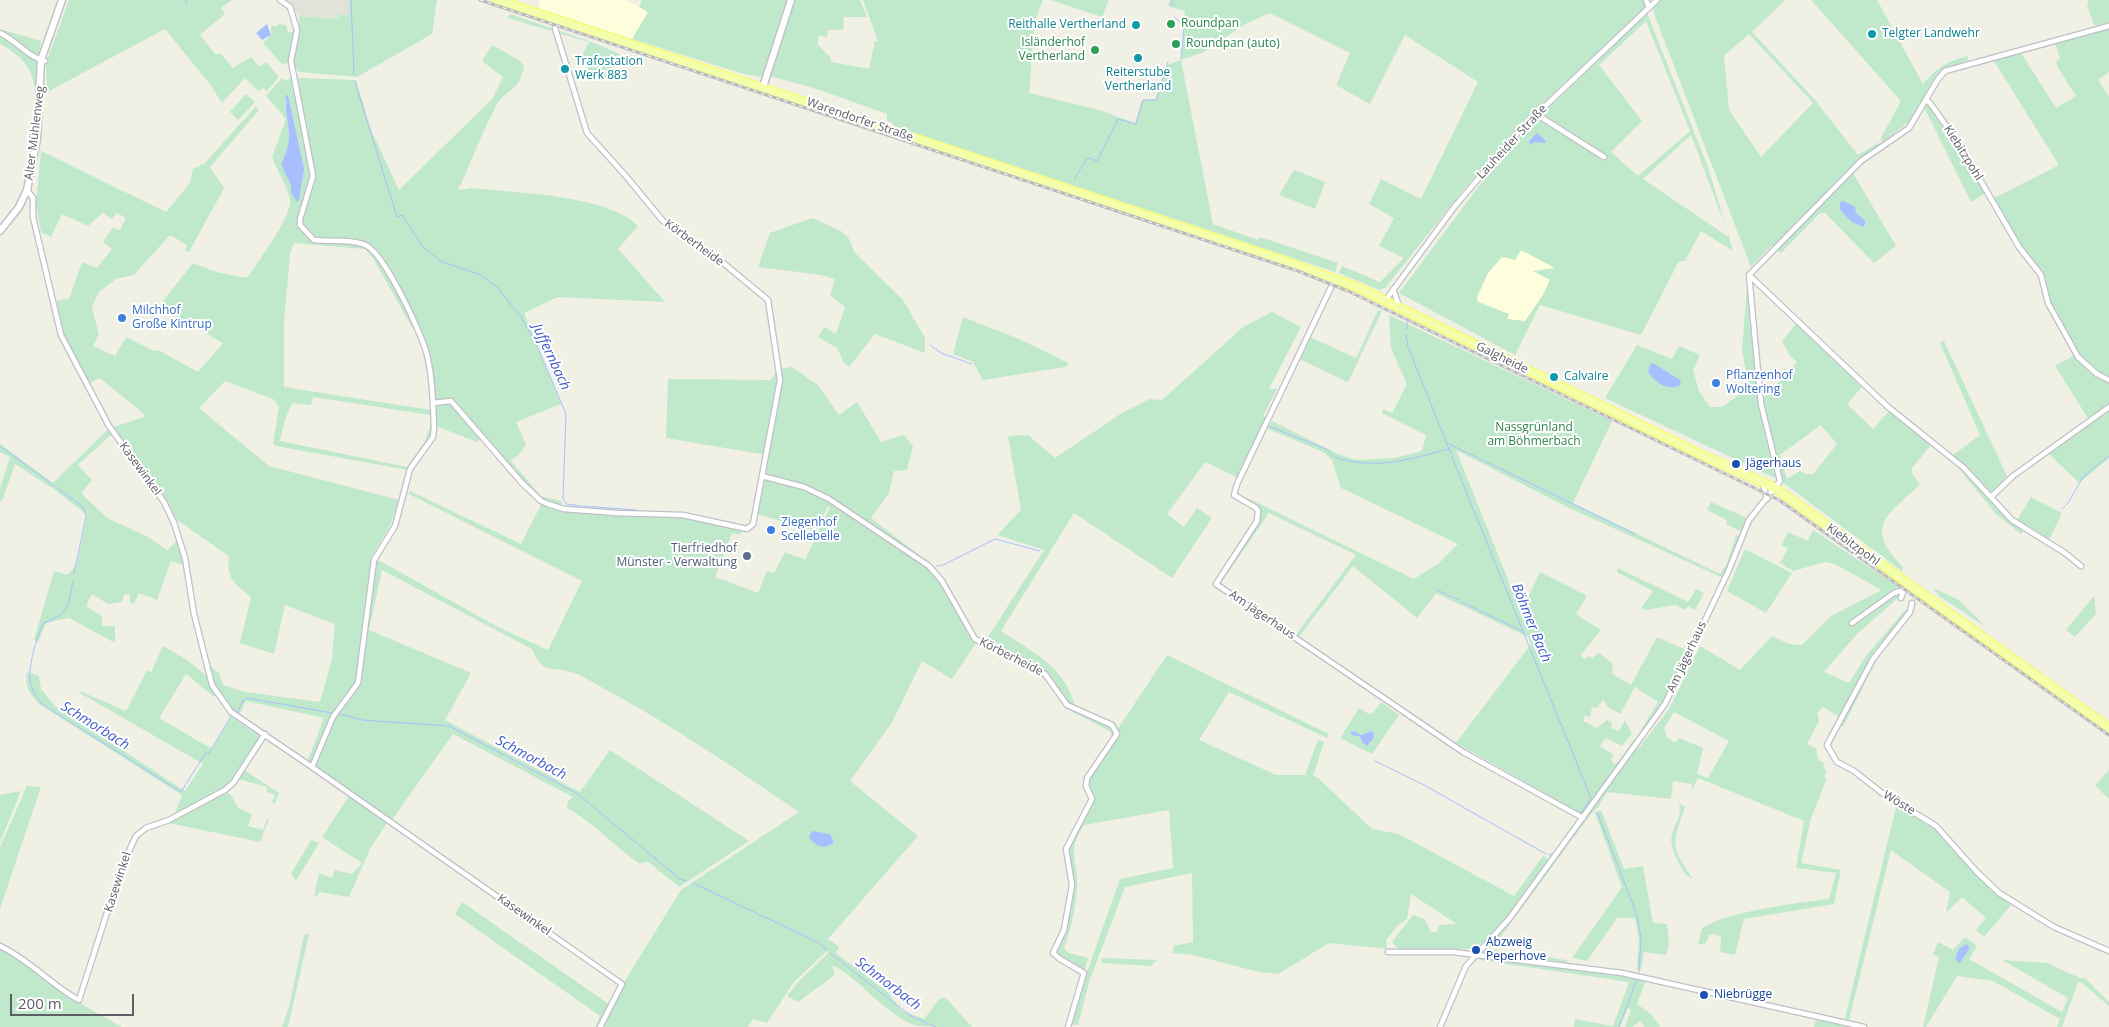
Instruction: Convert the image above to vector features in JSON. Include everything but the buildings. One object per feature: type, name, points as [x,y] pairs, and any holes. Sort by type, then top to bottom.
[{"type":"main road","name":"Warendorfer Straße","points":[[497,0],[1224,240]]},
{"type":"main road","name":"Galgheide","points":[[1224,240],[1335,278],[1693,451],[1775,488]]},
{"type":"main road","name":"Kiebitzpohl","points":[[1775,488],[1905,587],[2109,728]]},
{"type":"street","name":"Alter Mühlenweg","points":[[0,232],[19,207],[28,190],[37,139],[43,61],[62,0]]},
{"type":"street","points":[[280,0],[290,7],[297,30],[291,61],[313,176],[300,219],[300,226],[314,240],[364,244],[377,253],[411,314],[422,340],[428,357],[433,403],[433,437],[410,469],[394,526],[374,560],[358,683],[334,717],[312,766]]},
{"type":"street","points":[[763,87],[791,0]]},
{"type":"street","points":[[1646,0],[1649,7]]},
{"type":"street","name":"Lauheider Straße","points":[[1385,301],[1467,191],[1536,114],[1657,0]]},
{"type":"street","name":"Körberheide","points":[[433,403],[451,401],[534,495],[548,504],[564,508],[683,515],[747,529],[753,524],[780,380],[768,300],[722,262],[663,221],[588,133],[555,28],[557,20]]},
{"type":"street","points":[[1775,488],[1780,476],[1760,404],[1750,275],[1862,161],[1909,128],[1941,74],[1950,68],[2109,26]]},
{"type":"street","points":[[0,33],[43,61]]},
{"type":"street","name":"Kiebitzpohl","points":[[1926,100],[1960,145],[2019,247],[2041,275],[2048,303],[2078,357],[2097,374],[2109,380]]},
{"type":"street","points":[[1536,114],[1604,157]]},
{"type":"street","name":"Kasewinkel","points":[[28,190],[33,198],[36,231],[61,335],[108,426],[164,502],[174,523],[185,558],[194,614],[212,685],[230,712],[312,766],[622,984],[600,1027]]},
{"type":"street","points":[[1750,275],[1887,406],[1964,468],[2012,520],[2066,553],[2081,566]]},
{"type":"street","name":"Am Jägerhaus","points":[[1335,278],[1237,484],[1234,495],[1256,508],[1258,511],[1257,521],[1216,584],[1463,752],[1583,818]]},
{"type":"street","points":[[1393,289],[1400,308]]},
{"type":"street","points":[[1991,497],[2013,476],[2109,407]]},
{"type":"street","name":"Körberheide","points":[[762,476],[804,487],[829,499],[929,566],[942,581],[975,639],[1045,674],[1067,704],[1112,725],[1117,734],[1087,778],[1086,786],[1092,799],[1066,849],[1072,885],[1064,930],[1053,953],[1084,973],[1068,1027]]},
{"type":"street","points":[[1761,481],[1766,489],[1767,499]]},
{"type":"street","name":"Am Jägerhaus","points":[[1440,1027],[1462,972],[1509,919],[1665,704],[1728,572],[1749,520],[1775,488]]},
{"type":"street","points":[[1901,598],[1905,587]]},
{"type":"street","points":[[1852,623],[1905,587]]},
{"type":"street","name":"Wöste","points":[[1912,603],[1910,612],[1873,659],[1827,745],[1835,760],[1854,770],[1882,793],[1936,826],[1989,885],[2017,906],[2054,927],[2109,951]]},
{"type":"street","name":"Kasewinkel","points":[[0,946],[25,960],[61,989],[79,1000],[122,866],[132,842],[146,828],[169,820],[225,790],[233,783],[265,734]]},
{"type":"street","points":[[1388,952],[1476,954],[1634,975],[1864,1027]]},
{"type":"shaded area","points":[[283,0],[349,0],[349,16],[341,19],[299,16]]},
{"type":"shaded area","points":[[540,0],[626,0],[649,12],[632,39],[538,8]]},
{"type":"shaded area","points":[[1521,250],[1556,268],[1534,271],[1550,279],[1543,295],[1525,322],[1507,319],[1508,314],[1478,302],[1477,297],[1488,273],[1502,257]]},
{"type":"green space","points":[[69,0],[232,0],[221,8],[225,14],[200,35],[215,54],[221,54],[233,68],[251,57],[259,67],[266,62],[279,77],[267,91],[263,88],[259,91],[245,78],[222,103],[209,83],[165,29],[47,92],[46,63]]},
{"type":"green space","points":[[349,0],[437,0],[432,34],[357,77],[300,72],[294,68],[299,16],[339,19],[337,15],[349,15]]},
{"type":"green space","points":[[642,0],[860,0],[867,17],[844,17],[843,30],[828,30],[827,37],[818,36],[818,45],[831,58],[831,62],[869,69],[875,41],[878,41],[863,0],[1043,0],[1035,20],[1029,93],[1099,110],[1135,123],[1142,100],[1156,99],[1167,65],[1181,60],[1213,224],[1258,240],[1260,237],[1338,263],[1335,272],[894,126],[892,122],[887,121],[887,114],[817,89],[763,74],[761,77],[744,74],[632,39],[648,12],[639,7]]},
{"type":"green space","points":[[1051,0],[1109,0],[1102,17]]},
{"type":"green space","points":[[1170,0],[1645,0],[1647,6],[1529,116],[1464,189],[1386,287],[1380,290],[1339,273],[1342,266],[1380,282],[1404,258],[1379,246],[1394,218],[1369,204],[1381,179],[1421,199],[1478,82],[1405,35],[1370,104],[1336,85],[1350,53],[1270,13],[1245,24],[1204,52],[1181,60],[1185,11],[1168,6]]},
{"type":"green space","points":[[1661,0],[1785,0],[1752,32],[1815,100],[1858,155],[1878,143],[1880,144],[1860,158],[1850,168],[1896,246],[1874,263],[1825,213],[1820,213],[1781,253],[1772,245],[1751,267],[1653,11],[1655,5]],"holes":[[[1749,34],[1813,103],[1761,157],[1729,110],[1724,56]]]},
{"type":"green space","points":[[1811,0],[1877,0],[1923,84],[1933,73],[1948,63],[1968,56],[1968,60],[1941,70],[1910,121],[1883,142],[1880,140],[1901,101]]},
{"type":"green space","points":[[2089,0],[2109,0],[2109,23],[2095,27],[2087,6]]},
{"type":"green space","points":[[1647,13],[1708,167],[1726,227],[1691,135],[1643,179],[1729,237],[1733,251],[1701,231],[1685,261],[1679,261],[1641,335],[1540,305],[1515,355],[1399,293],[1479,186],[1523,133]],"holes":[[[1646,21],[1690,131],[1638,176],[1611,152],[1642,121],[1599,65]],[[1521,250],[1555,268],[1533,271],[1550,280],[1543,295],[1525,321],[1507,319],[1509,314],[1478,302],[1477,297],[1488,273],[1502,257],[1515,260]]]},
{"type":"green space","points":[[510,14],[589,41],[620,54],[604,80],[584,70],[588,69],[589,64],[579,61],[589,42],[507,18]]},
{"type":"green space","points":[[279,24],[286,25],[288,32],[295,33],[288,63],[282,64],[263,43],[271,35],[271,27],[274,25],[276,27]]},
{"type":"green space","points":[[0,29],[41,41],[38,62],[38,89],[35,89],[31,73],[24,62],[0,44]]},
{"type":"green space","points":[[2109,29],[2109,72],[2098,80],[2109,97],[2109,458],[2079,483],[2048,453],[2091,423],[2055,366],[2079,353],[2051,303],[2044,275],[2022,246],[1994,198],[2059,165],[1994,61],[2021,53],[2056,108],[2076,96],[2057,66],[2056,61],[2060,58],[2055,44]]},
{"type":"green space","points":[[492,45],[519,60],[524,66],[522,75],[516,86],[496,106],[458,190],[472,188],[561,197],[606,208],[624,216],[638,226],[618,249],[665,302],[558,297],[524,313],[561,404],[516,422],[526,445],[518,456],[510,460],[541,496],[561,501],[563,506],[542,500],[483,436],[477,442],[436,426],[430,357],[412,312],[393,276],[373,249],[364,242],[359,240],[314,238],[302,225],[301,219],[315,176],[298,78],[356,80],[371,130],[399,190],[492,99],[503,77],[482,61]]},
{"type":"green space","points":[[292,77],[311,176],[298,224],[313,240],[357,244],[370,249],[394,282],[415,329],[413,329],[373,258],[365,249],[294,243],[290,253],[284,323],[284,387],[431,410],[430,415],[313,397],[311,405],[292,403],[285,420],[280,441],[407,467],[425,441],[430,426],[432,426],[431,437],[408,470],[276,446],[273,444],[279,407],[273,399],[225,381],[199,408],[269,466],[399,500],[390,526],[370,559],[382,562],[498,627],[548,650],[582,581],[409,494],[410,491],[521,544],[542,503],[554,508],[687,518],[742,529],[740,535],[732,533],[715,577],[758,593],[767,571],[774,573],[785,552],[805,560],[830,507],[828,506],[816,531],[756,514],[767,455],[666,438],[668,379],[771,380],[778,369],[792,367],[818,385],[839,415],[857,402],[881,442],[904,435],[913,446],[907,470],[894,471],[889,493],[871,518],[936,568],[978,640],[952,679],[922,661],[891,724],[850,781],[918,836],[828,939],[839,947],[836,953],[888,992],[901,1010],[924,1019],[940,998],[946,998],[972,1027],[917,1026],[895,1014],[854,979],[832,965],[835,975],[798,1002],[787,996],[799,981],[829,952],[827,951],[794,982],[767,1023],[753,1019],[748,1027],[595,1027],[600,1016],[455,914],[462,902],[610,1005],[681,890],[799,812],[702,747],[627,701],[578,674],[545,667],[536,658],[532,649],[382,570],[369,630],[471,673],[445,720],[580,792],[610,750],[749,841],[679,887],[647,861],[640,864],[587,821],[567,808],[568,801],[573,797],[453,734],[392,820],[308,760],[324,718],[246,701],[238,716],[216,689],[214,697],[186,674],[159,718],[212,749],[231,717],[261,737],[233,781],[224,789],[174,816],[182,795],[39,704],[33,697],[27,686],[27,672],[39,676],[41,689],[55,706],[185,791],[203,764],[80,693],[82,692],[126,711],[147,670],[151,672],[163,646],[187,660],[208,677],[207,668],[211,667],[219,673],[223,685],[245,692],[320,702],[332,659],[335,624],[285,605],[274,654],[240,643],[251,597],[230,576],[229,556],[177,520],[166,501],[113,427],[144,417],[144,414],[100,378],[88,384],[62,333],[57,300],[69,299],[82,262],[97,268],[112,249],[103,242],[113,228],[120,230],[126,218],[117,213],[112,219],[103,213],[88,226],[62,214],[51,237],[41,232],[36,203],[41,151],[166,212],[190,183],[193,169],[205,163],[256,106],[259,110],[210,167],[224,188],[189,252],[185,251],[187,245],[170,235],[134,275],[116,279],[99,292],[92,307],[99,335],[93,346],[115,356],[126,337],[153,351],[158,350],[198,372],[223,343],[190,324],[188,326],[160,305],[193,263],[216,272],[247,278],[280,228],[286,217],[290,200],[272,157],[286,119],[266,96],[282,78],[286,81]],"holes":[[[288,95],[303,169],[299,200],[297,202],[291,193],[291,185],[281,165],[288,149],[291,134],[285,109]]]},
{"type":"green space","points":[[246,94],[255,102],[238,120],[230,112]]},
{"type":"green space","points":[[1928,105],[1959,148],[1986,193],[1971,202],[1924,107]]},
{"type":"green space","points":[[1294,170],[1325,182],[1315,209],[1279,195]]},
{"type":"green space","points":[[812,218],[841,231],[848,237],[855,253],[903,300],[925,338],[925,353],[875,334],[849,367],[844,363],[837,348],[818,337],[824,327],[836,334],[845,307],[830,296],[835,279],[821,275],[758,267],[770,233]]},
{"type":"green space","points":[[1747,285],[1758,405],[1777,475],[1775,478],[1605,398],[1637,345],[1672,359],[1679,346],[1700,355],[1693,370],[1699,391],[1710,407],[1722,407],[1741,393],[1746,371],[1742,350]]},
{"type":"green space","points":[[1378,310],[1382,311],[1348,382],[1299,359],[1310,337],[1356,358]]},
{"type":"green space","points":[[1272,312],[1301,327],[1269,389],[1277,389],[1263,416],[1268,417],[1239,478],[1205,462],[1167,514],[1184,527],[1197,508],[1212,518],[1172,578],[1074,513],[1001,631],[1048,663],[1057,672],[1072,695],[1076,710],[1111,727],[1119,727],[1167,655],[1329,734],[1327,738],[1229,692],[1199,740],[1276,775],[1305,775],[1318,740],[1324,742],[1313,776],[1318,778],[1372,829],[1399,834],[1514,896],[1543,856],[1549,859],[1500,927],[1475,949],[1399,950],[1392,942],[1413,915],[1425,919],[1431,932],[1437,932],[1439,925],[1457,924],[1411,894],[1407,919],[1398,925],[1386,940],[1387,949],[1329,943],[1278,974],[1259,972],[1193,955],[1173,953],[1174,946],[1193,942],[1192,873],[1125,887],[1089,982],[1078,1025],[1074,1025],[1072,1024],[1087,972],[1120,879],[1173,868],[1169,810],[1084,825],[1075,843],[1076,896],[1064,949],[1069,953],[1088,958],[1085,969],[1059,955],[1057,949],[1074,885],[1068,849],[1091,808],[1093,799],[1088,786],[1089,778],[1117,739],[1111,736],[1111,732],[1073,712],[1046,678],[984,643],[1044,550],[997,535],[1021,510],[1008,436],[1028,435],[1055,458],[1122,413],[1150,399],[1162,400],[1243,327]]},
{"type":"green space","name":"Nassgrünland am Böhmerbach","points":[[1389,315],[1612,421],[1573,503],[1720,574],[1727,563],[1736,535],[1739,536],[1723,578],[1565,506],[1456,450],[1521,612],[1540,572],[1587,596],[1576,614],[1601,630],[1580,656],[1585,659],[1588,656],[1592,658],[1599,653],[1613,664],[1612,674],[1631,685],[1657,637],[1686,650],[1663,704],[1642,735],[1639,733],[1658,702],[1635,687],[1620,714],[1609,708],[1603,700],[1597,708],[1592,707],[1590,717],[1584,716],[1583,721],[1597,728],[1607,720],[1612,723],[1611,728],[1619,731],[1625,720],[1632,734],[1622,746],[1605,738],[1600,746],[1614,755],[1611,760],[1614,764],[1619,761],[1634,739],[1637,741],[1582,814],[1456,743],[1531,644],[1528,637],[1436,593],[1417,618],[1353,566],[1298,638],[1295,636],[1356,555],[1269,513],[1221,583],[1219,583],[1258,522],[1260,510],[1257,506],[1238,496],[1237,493],[1414,579],[1438,564],[1458,544],[1341,488],[1332,460],[1325,453],[1268,429],[1272,421],[1338,454],[1356,460],[1394,458],[1422,451],[1426,435],[1382,413],[1383,409],[1392,413],[1407,384],[1391,348]]},
{"type":"green space","points":[[963,317],[1019,339],[1069,363],[1065,367],[983,380],[973,362],[953,354]]},
{"type":"green space","points":[[1797,323],[1862,387],[1847,404],[1873,429],[1889,411],[1931,445],[1912,468],[1912,473],[1920,484],[1898,505],[1884,522],[1882,531],[1884,541],[1903,567],[1902,571],[1782,482],[1763,399],[1797,362],[1790,356],[1782,341]],"holes":[[[1821,425],[1837,444],[1813,474],[1806,474],[1800,471],[1787,479],[1780,455]]]},
{"type":"green space","points":[[1944,341],[2007,476],[1993,493],[1989,493],[1953,455],[1980,435],[1940,343]]},
{"type":"green space","points":[[108,429],[112,434],[78,465],[92,480],[81,493],[107,518],[148,537],[167,550],[178,540],[184,565],[171,561],[157,600],[139,593],[134,604],[130,603],[130,595],[124,594],[122,602],[108,604],[92,594],[86,606],[102,616],[102,626],[115,626],[115,643],[69,618],[46,623],[38,642],[34,640],[54,571],[67,575],[77,564],[87,515],[55,490],[15,464],[2,501],[0,501],[0,488],[10,457],[0,452],[0,444],[53,483]]},
{"type":"green space","points":[[1954,463],[2010,520],[2024,531],[2021,534],[1996,514]]},
{"type":"green space","points":[[2031,497],[2062,513],[2048,542],[2016,522]]},
{"type":"green space","points":[[1711,502],[1747,518],[1741,531],[1726,524],[1727,520],[1707,510]]},
{"type":"green space","points":[[1813,530],[1902,589],[1899,597],[1857,634],[1824,672],[1849,683],[1866,656],[1905,610],[1909,610],[1853,691],[1839,717],[1823,707],[1817,713],[1819,721],[1807,744],[1816,748],[1818,760],[1824,763],[1823,767],[1827,771],[1824,776],[1827,778],[1811,818],[1801,863],[1841,870],[1834,904],[1744,919],[1735,955],[1720,952],[1721,937],[1714,934],[1709,935],[1706,943],[1698,945],[1702,928],[1714,922],[1745,912],[1829,899],[1836,873],[1796,868],[1804,821],[1698,778],[1692,790],[1692,784],[1673,781],[1671,799],[1607,792],[1598,807],[1505,931],[1491,947],[1486,946],[1504,928],[1637,746],[1638,749],[1669,709],[1700,646],[1740,670],[1772,636],[1789,644],[1802,645],[1831,616],[1880,591],[1880,589],[1835,564],[1825,562],[1793,571],[1780,563],[1788,548],[1781,545],[1788,532],[1808,541]],"holes":[[[1674,712],[1729,741],[1708,778],[1697,774],[1703,748],[1679,738],[1675,743],[1667,737],[1664,728]]]},
{"type":"green space","points":[[1745,549],[1792,573],[1766,613],[1727,591]]},
{"type":"green space","points":[[1618,568],[1688,602],[1696,589],[1704,593],[1695,610],[1688,606],[1685,610],[1676,605],[1645,610],[1641,608],[1653,591],[1617,572]]},
{"type":"green space","points":[[1933,588],[1959,600],[1986,627],[1939,596]]},
{"type":"green space","points":[[2094,596],[2096,614],[2075,637],[2066,630]]},
{"type":"green space","points":[[1874,660],[1875,663],[1843,727],[1840,724]]},
{"type":"green space","points":[[1381,702],[1399,715],[1372,754],[1340,738],[1359,708],[1369,714],[1373,713]],"holes":[[[1366,733],[1375,735],[1369,745],[1361,739],[1360,735]]]},
{"type":"green space","points":[[244,770],[279,793],[275,803],[272,803],[275,795],[267,792],[267,787],[238,779]]},
{"type":"green space","points":[[2109,770],[2109,799],[2095,785]]},
{"type":"green space","points":[[27,786],[41,787],[0,909],[0,847]]},
{"type":"green space","points":[[21,791],[0,842],[0,795]]},
{"type":"green space","points":[[226,792],[231,795],[238,808],[252,814],[248,826],[263,830],[267,819],[269,819],[260,842],[169,823]]},
{"type":"green space","points":[[349,796],[387,823],[370,849],[349,897],[319,892],[314,897],[319,873],[332,878],[335,870],[352,874],[362,863],[322,837]]},
{"type":"green space","points":[[1679,803],[1685,807],[1675,844],[1680,859],[1693,879],[1682,869],[1674,853],[1672,843],[1672,836],[1680,812]]},
{"type":"green space","points":[[1897,803],[1932,825],[1949,840],[1990,888],[2011,905],[1984,937],[1976,930],[1986,918],[1962,897],[1946,913],[1950,892],[1891,850],[1849,1020],[1845,1018]]},
{"type":"green space","points":[[1601,810],[1624,869],[1643,866],[1653,923],[1667,924],[1669,944],[1666,955],[1644,952],[1641,970],[1637,970],[1639,940],[1635,918],[1617,918],[1587,961],[1572,958],[1622,887],[1595,813]]},
{"type":"green space","points":[[311,840],[319,843],[296,881],[291,874]]},
{"type":"green space","points":[[309,934],[288,1027],[282,1027],[289,1007],[304,935]]},
{"type":"green space","points":[[1965,937],[1977,946],[1969,959],[2062,1012],[2068,998],[2002,960],[2047,963],[2080,978],[2085,978],[2109,1002],[2109,1006],[2082,983],[2078,982],[2062,1027],[2057,1027],[2060,1019],[1993,981],[1957,976],[1926,1027],[1923,1027],[1939,957],[1933,954],[1938,942],[1953,950]]},
{"type":"green space","points":[[0,948],[16,955],[78,1002],[122,1027],[0,1027]]},
{"type":"green space","points":[[1487,949],[1566,960],[1569,963],[1487,951]]},
{"type":"green space","points":[[1102,958],[1157,960],[1151,966],[1102,963]]},
{"type":"green space","points":[[1478,958],[1646,980],[1637,1004],[1652,1015],[1660,1027],[1645,1027],[1640,1021],[1632,1027],[1625,1027],[1631,1010],[1628,1008],[1620,1027],[1574,1027],[1575,1019],[1613,1026],[1629,982],[1480,960]]},
{"type":"green space","points":[[1816,1020],[1848,1027],[1814,1027]]},
{"type":"water","points":[[267,24],[271,35],[262,40],[256,33]]},
{"type":"water","points":[[288,95],[304,169],[299,200],[297,202],[291,193],[291,185],[281,165],[289,138],[285,96]]},
{"type":"water","points":[[1537,133],[1546,141],[1545,143],[1535,142],[1529,145],[1530,140]]},
{"type":"water","points":[[1844,201],[1855,207],[1856,213],[1866,222],[1863,227],[1852,222],[1840,210],[1840,202]]},
{"type":"water","points":[[1651,363],[1681,380],[1680,385],[1666,387],[1654,379],[1648,371]]},
{"type":"water","points":[[1354,731],[1361,735],[1371,731],[1374,733],[1374,738],[1367,746],[1362,742],[1360,736],[1351,735],[1351,732]]},
{"type":"water","points":[[812,831],[830,834],[834,842],[824,847],[818,845],[809,838]]},
{"type":"water","points":[[1966,944],[1970,948],[1959,964],[1955,958],[1960,948]]},
{"type":"waterway","points":[[185,0],[187,4]]},
{"type":"waterway","name":"Juffernbach","points":[[351,0],[354,75]]},
{"type":"waterway","points":[[1171,6],[1173,0]]},
{"type":"waterway","points":[[1175,17],[1184,27],[1181,59]]},
{"type":"waterway","points":[[1074,179],[1086,160],[1089,158],[1097,161],[1118,119],[1136,124],[1143,100],[1156,100],[1168,62]]},
{"type":"waterway","points":[[43,76],[43,90]]},
{"type":"waterway","name":"Juffernbach","points":[[355,82],[397,217],[402,215],[422,246],[440,261],[479,274],[497,287],[521,317],[535,341],[566,414],[563,498],[566,504],[581,506]]},
{"type":"waterway","points":[[41,119],[43,98]]},
{"type":"waterway","name":"Böhmer Bach","points":[[1407,322],[1407,329]]},
{"type":"waterway","name":"Böhmer Bach","points":[[1406,334],[1408,347],[1451,454]]},
{"type":"waterway","points":[[930,345],[941,353],[972,364]]},
{"type":"waterway","points":[[1268,426],[1326,449],[1332,455]]},
{"type":"waterway","points":[[1447,443],[1635,534]]},
{"type":"waterway","name":"Schmorbach","points":[[0,446],[83,507],[86,516],[74,574]]},
{"type":"waterway","points":[[1335,457],[1364,463],[1378,463],[1406,460],[1449,449]]},
{"type":"waterway","points":[[2062,509],[2068,503],[2083,477],[2109,456]]},
{"type":"waterway","name":"Böhmer Bach","points":[[1452,457],[1591,798],[1581,813]]},
{"type":"waterway","points":[[582,506],[636,510]]},
{"type":"waterway","points":[[554,509],[561,510]]},
{"type":"waterway","points":[[600,514],[614,515]]},
{"type":"waterway","points":[[937,566],[943,565],[995,539],[1040,551]]},
{"type":"waterway","name":"Schmorbach","points":[[73,581],[66,608],[58,616],[44,623],[34,651],[30,668],[31,687],[42,704],[181,792],[205,754],[209,753],[231,716]]},
{"type":"waterway","points":[[1437,590],[1459,600]]},
{"type":"waterway","points":[[1462,602],[1522,631]]},
{"type":"waterway","name":"Schmorbach","points":[[237,713],[243,701],[247,698],[332,713]]},
{"type":"waterway","name":"Schmorbach","points":[[340,714],[362,720],[449,726],[578,794],[680,879],[686,881]]},
{"type":"waterway","points":[[1375,761],[1424,785],[1546,854]]},
{"type":"waterway","name":"Böhmer Bach","points":[[1597,812],[1637,915],[1641,938],[1639,972]]},
{"type":"waterway","points":[[1549,855],[1554,853],[1578,819]]},
{"type":"waterway","name":"Schmorbach","points":[[693,883],[817,942],[827,950]]},
{"type":"waterway","name":"Schmorbach","points":[[830,953],[911,1016],[936,1027]]},
{"type":"waterway","name":"Böhmer Bach","points":[[1619,1027],[1637,979]]},
{"type":"railway","points":[[480,0],[1298,271],[1348,291],[1779,500],[2109,735]]},
{"type":"place","name":"Roundpan","points":[[1171,24]]},
{"type":"place","name":"Reithalle Vertherland","points":[[1136,25]]},
{"type":"place","name":"Telgter Landwehr","points":[[1872,34]]},
{"type":"place","name":"Roundpan (auto)","points":[[1176,44]]},
{"type":"place","name":"Isländerhof Vertherland","points":[[1095,50]]},
{"type":"place","name":"Reiterstube Vertherland","points":[[1138,58]]},
{"type":"place","name":"Trafostation Werk 883","points":[[565,69]]},
{"type":"place","name":"Milchhof Große Kintrup","points":[[122,318]]},
{"type":"place","name":"Calvaire","points":[[1554,377]]},
{"type":"place","name":"Pflanzenhof Woltering","points":[[1716,383]]},
{"type":"place","name":"Jägerhaus","points":[[1736,464]]},
{"type":"place","name":"Ziegenhof Scellebelle","points":[[771,530]]},
{"type":"place","name":"Tierfriedhof Münster - Verwaltung","points":[[747,556]]},
{"type":"place","name":"Abzweig Peperhove","points":[[1476,950]]},
{"type":"place","name":"Niebrügge","points":[[1704,995]]}]
